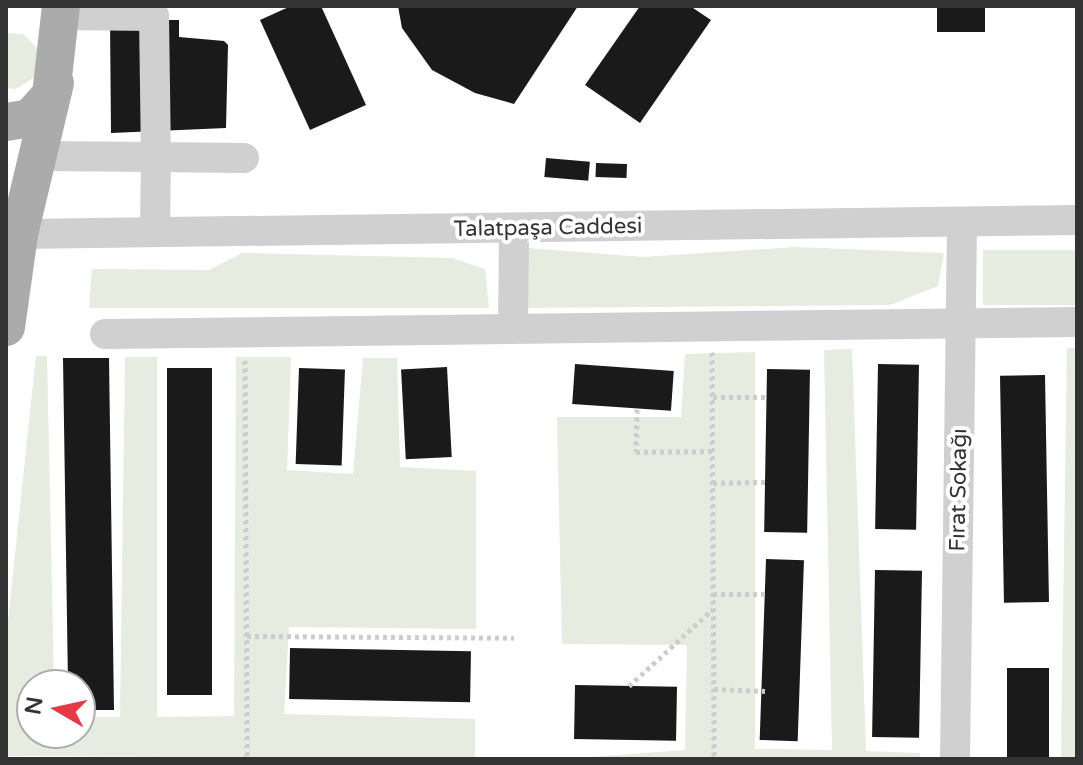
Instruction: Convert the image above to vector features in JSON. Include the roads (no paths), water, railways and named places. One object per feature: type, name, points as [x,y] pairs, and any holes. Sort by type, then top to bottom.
[{"type":"main road","points":[[6,327],[10,279],[19,234],[55,83],[57,9]]},
{"type":"main road","points":[[6,122],[24,121],[41,110],[55,83]]},
{"type":"main road","points":[[6,177],[19,234]]},
{"type":"street","points":[[57,9],[152,14],[156,19],[155,231]]},
{"type":"street","points":[[39,156],[244,158]]},
{"type":"street","name":"Talatpaşa Caddesi","points":[[19,234],[1077,220]]},
{"type":"street","name":"Fırat Sokağı","points":[[955,759],[962,222]]},
{"type":"street","points":[[513,329],[514,229]]},
{"type":"street","points":[[105,334],[1077,322]]}]
